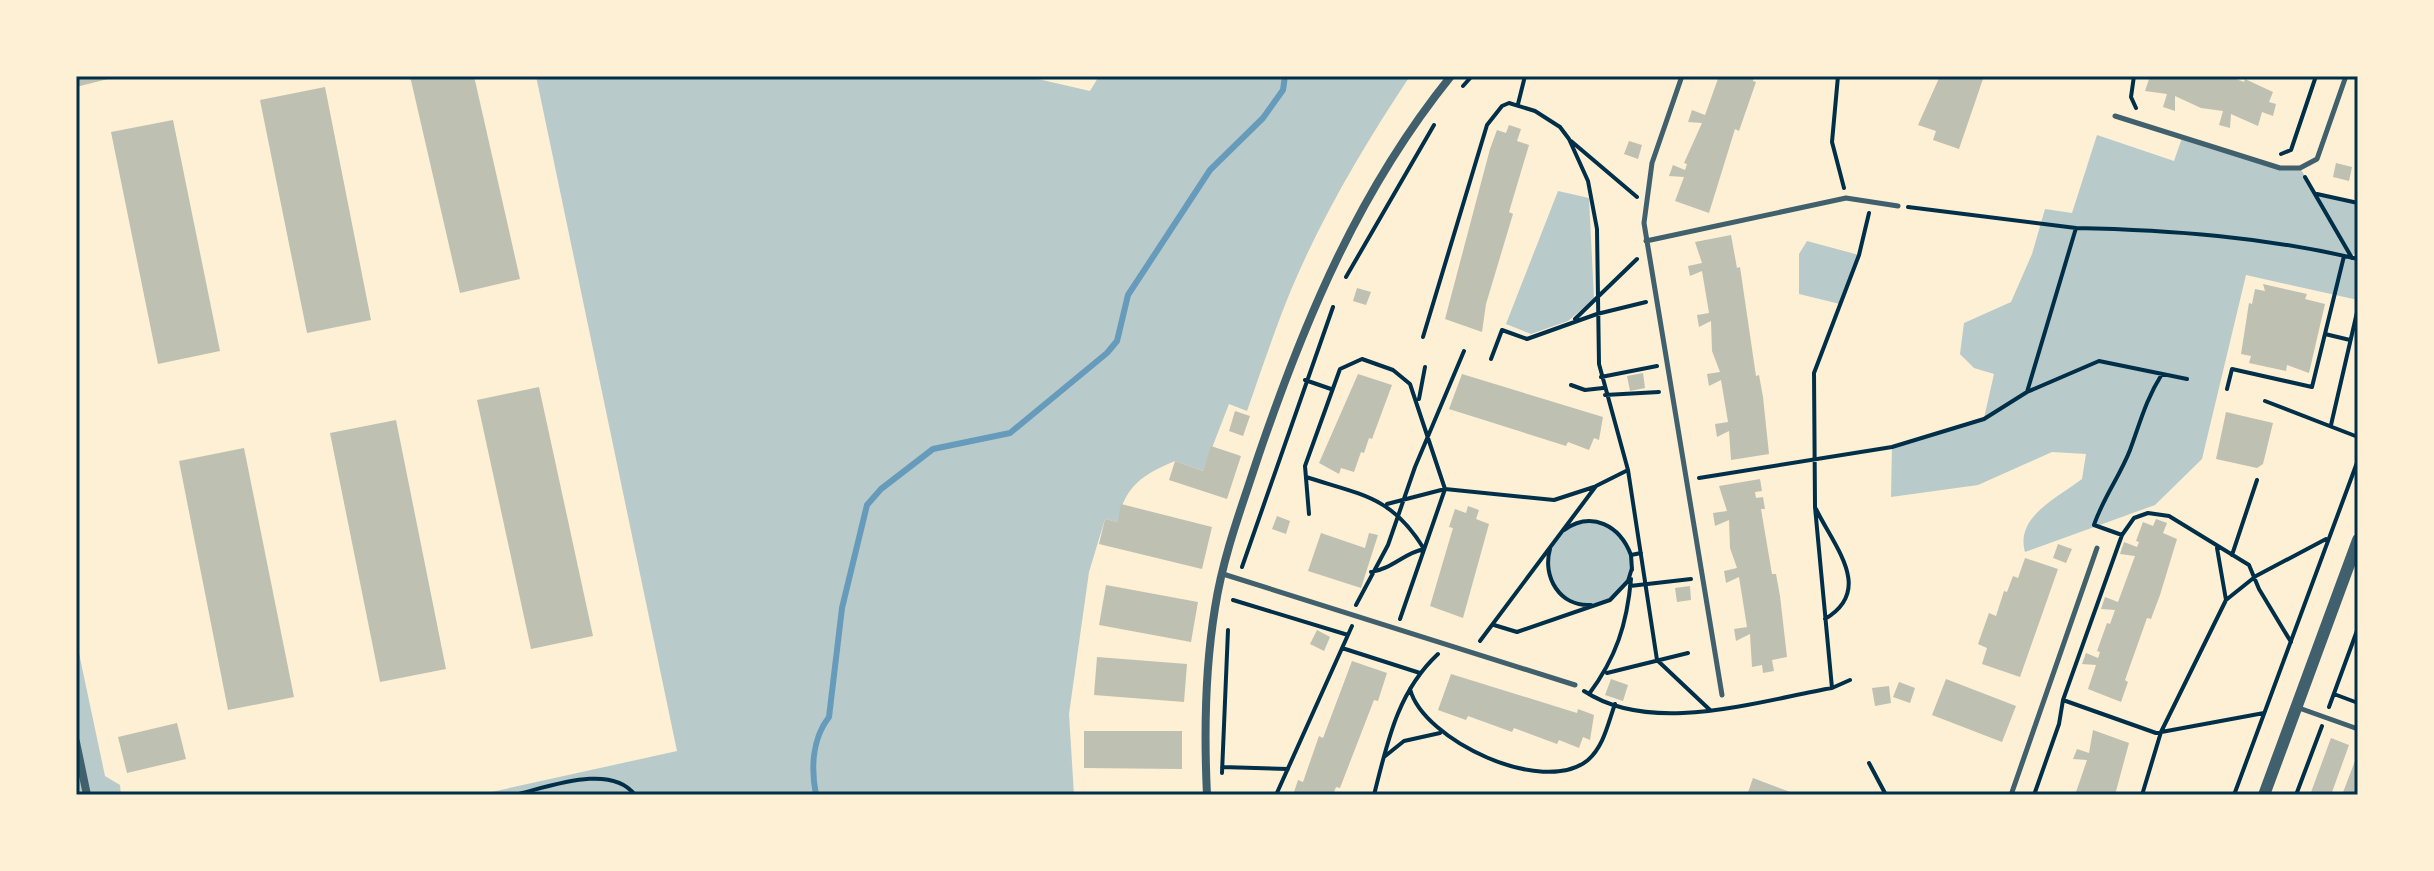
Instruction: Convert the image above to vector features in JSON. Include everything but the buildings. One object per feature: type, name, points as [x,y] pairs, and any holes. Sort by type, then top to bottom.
[{"type":"street","points":[[1207,795],[1206,692],[1214,609],[1222,573],[1273,412],[1320,290],[1379,176],[1451,76]]},
{"type":"street","points":[[2264,795],[2358,540]]},
{"type":"street","points":[[76,742],[87,795]]},
{"type":"lane","points":[[1682,76],[1652,163],[1644,202],[1646,241],[1722,695]]},
{"type":"lane","points":[[2115,116],[2280,168],[2300,168],[2317,159],[2346,76]]},
{"type":"lane","points":[[1646,241],[1846,198],[1898,206]]},
{"type":"lane","points":[[2011,795],[2097,548]]},
{"type":"lane","points":[[1222,573],[1575,685]]},
{"type":"lane","points":[[2296,707],[2358,729]]},
{"type":"path","points":[[1461,87],[1472,76]]},
{"type":"path","points":[[1518,104],[1525,76]]},
{"type":"path","points":[[1838,76],[1832,142],[1846,198]]},
{"type":"path","points":[[2134,76],[2133,103],[2145,115]]},
{"type":"path","points":[[2276,154],[2291,150],[2316,76]]},
{"type":"path","points":[[1423,337],[1487,125],[1502,106],[1518,104],[1547,118],[1644,202]]},
{"type":"path","points":[[1341,287],[1398,182],[1435,124]]},
{"type":"path","points":[[1569,139],[1594,202],[1601,377],[1628,470],[1657,660],[1710,710]]},
{"type":"path","points":[[2355,259],[2316,194],[2358,203]]},
{"type":"path","points":[[1832,688],[1815,507],[1814,373],[1859,255],[1872,201]]},
{"type":"path","points":[[1898,206],[2076,228],[2157,229],[2297,245],[2355,259]]},
{"type":"path","points":[[2027,392],[2076,228]]},
{"type":"path","points":[[1572,322],[1648,249]]},
{"type":"path","points":[[2227,389],[2232,369],[2312,387],[2344,256]]},
{"type":"path","points":[[1230,612],[1238,578],[1305,380],[1337,298]]},
{"type":"path","points":[[1491,359],[1502,330],[1527,339],[1597,314],[1656,299]]},
{"type":"path","points":[[2331,425],[2358,308]]},
{"type":"path","points":[[2325,334],[2350,340]]},
{"type":"path","points":[[1276,795],[1348,635],[1371,572],[1388,545],[1464,351]]},
{"type":"path","points":[[1309,514],[1305,466],[1331,389],[1345,364],[1369,360],[1403,376],[1418,401],[1445,489],[1397,629]]},
{"type":"path","points":[[1699,478],[1892,447],[1971,423],[2027,392],[2099,361],[2187,379]]},
{"type":"path","points":[[1601,377],[1667,364]]},
{"type":"path","points":[[1418,401],[1425,367]]},
{"type":"path","points":[[2122,535],[2094,525],[2100,504],[2129,452],[2146,398],[2162,374]]},
{"type":"path","points":[[1305,380],[1331,389]]},
{"type":"path","points":[[1571,385],[1585,390],[1603,388]]},
{"type":"path","points":[[1605,395],[1642,395],[1671,390]]},
{"type":"path","points":[[2265,401],[2358,437]]},
{"type":"path","points":[[2234,795],[2358,460]]},
{"type":"path","points":[[1387,504],[1445,489],[1554,500],[1596,486],[1628,470]]},
{"type":"path","points":[[1306,477],[1387,504],[1400,514],[1424,549]]},
{"type":"path","points":[[2232,555],[2257,480]]},
{"type":"path","points":[[1470,652],[1494,625],[1596,486]]},
{"type":"path","points":[[1815,507],[1847,573],[1851,589],[1848,601],[1825,619]]},
{"type":"path","points":[[2034,795],[2059,724],[2063,700],[2122,535],[2134,518],[2148,513],[2169,516],[2249,565],[2259,589],[2291,642]]},
{"type":"path","points":[[1558,535],[1581,522],[1594,521],[1618,532],[1631,555],[1630,586],[1621,640],[1605,674],[1589,694]]},
{"type":"path","points":[[2142,795],[2161,732],[2226,600],[2256,576],[2328,538]]},
{"type":"path","points":[[1551,546],[1547,558],[1552,584],[1572,602],[1598,605]]},
{"type":"path","points":[[2217,548],[2226,600]]},
{"type":"path","points":[[1371,572],[1386,570],[1413,551],[1424,549]]},
{"type":"path","points":[[1631,555],[1641,553]]},
{"type":"path","points":[[1494,625],[1517,632],[1598,605],[1621,592],[1632,568]]},
{"type":"path","points":[[1630,586],[1702,577]]},
{"type":"path","points":[[1233,600],[1348,635]]},
{"type":"path","points":[[1222,783],[1228,627]]},
{"type":"path","points":[[2296,795],[2358,628]]},
{"type":"path","points":[[1374,795],[1393,724],[1410,689],[1449,645]]},
{"type":"path","points":[[1342,648],[1421,674]]},
{"type":"path","points":[[1605,674],[1688,653]]},
{"type":"path","points":[[2327,672],[2340,677]]},
{"type":"path","points":[[1575,685],[1615,704],[1670,716],[1832,688],[1850,680]]},
{"type":"path","points":[[1410,689],[1421,714],[1442,733],[1505,762],[1546,774],[1586,761],[1603,740],[1615,704]]},
{"type":"path","points":[[2334,694],[2358,703]]},
{"type":"path","points":[[2063,700],[2161,732],[2264,713]]},
{"type":"path","points":[[1383,759],[1404,741],[1442,733]]},
{"type":"path","points":[[1869,763],[1886,795]]},
{"type":"path","points":[[1222,767],[1288,769]]},
{"type":"path","points":[[514,795],[600,779],[627,786],[635,795]]},
{"type":"shaded area","points":[[536,76],[1025,76],[1090,91],[1099,76],[1410,76],[1361,154],[1303,262],[1247,411],[1229,404],[1203,471],[1175,461],[1163,466],[1131,490],[1117,522],[1105,519],[1089,572],[1069,714],[1074,795],[478,795],[677,751]]},
{"type":"shaded area","points":[[2097,135],[2174,161],[2182,138],[2280,168],[2300,168],[2316,194],[2358,203],[2358,245],[2352,258],[2358,259],[2358,300],[2246,275],[2202,459],[2155,505],[2025,552],[2026,528],[2050,501],[2082,479],[2086,454],[2052,452],[1978,485],[1891,497],[1892,447],[1984,418],[1994,374],[1974,368],[1960,354],[1964,323],[2011,302],[2032,254],[2045,209],[2072,213]]},
{"type":"shaded area","points":[[1558,191],[1589,198],[1594,299],[1568,321],[1531,334],[1506,324]]},
{"type":"shaded area","points":[[1807,241],[1859,255],[1840,304],[1799,294],[1799,254]]},
{"type":"shaded area","points":[[1582,522],[1598,522],[1613,529],[1624,540],[1631,563],[1628,579],[1619,592],[1598,604],[1582,604],[1567,597],[1556,586],[1549,571],[1549,555],[1556,540],[1567,529]]},
{"type":"shaded area","points":[[76,639],[105,776],[120,785],[121,795],[76,795]]},
{"type":"waterway","points":[[816,795],[814,754],[819,735],[829,717],[842,608],[867,505],[881,489],[933,449],[1010,433],[1107,353],[1117,341],[1128,295],[1210,170],[1263,118],[1283,90],[1285,76]]}]
